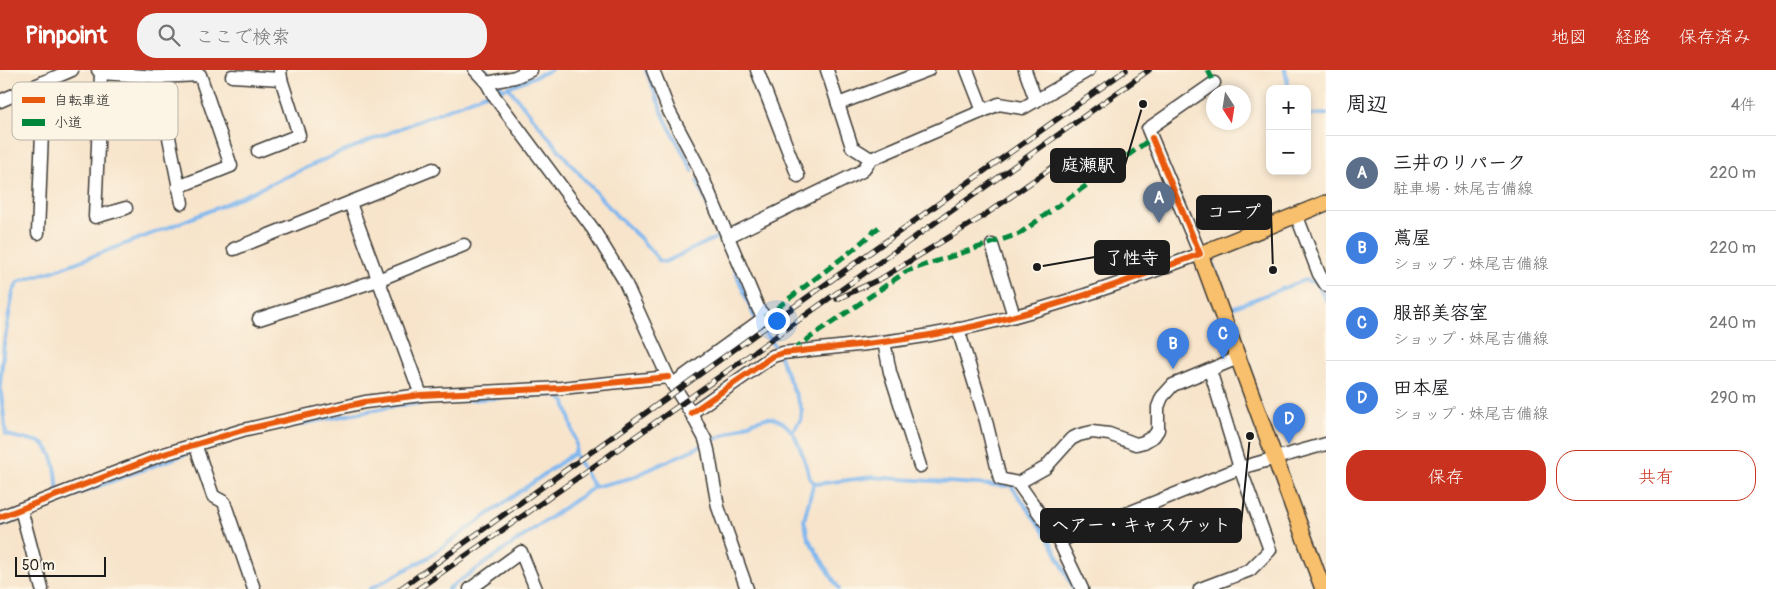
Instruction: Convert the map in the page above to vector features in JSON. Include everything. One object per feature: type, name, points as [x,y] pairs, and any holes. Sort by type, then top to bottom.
[{"type":"main road","points":[[1323,589],[1200,254],[1326,203]]},
{"type":"street","points":[[44,82],[72,70]]},
{"type":"street","points":[[475,70],[493,86],[593,229],[624,280],[670,380],[691,413],[706,444],[718,507],[747,589]]},
{"type":"street","points":[[493,86],[531,70]]},
{"type":"street","points":[[0,517],[22,514],[57,494],[161,455],[197,448],[243,430],[365,402],[421,395],[670,380],[759,321],[764,317],[759,310],[696,162],[669,110],[652,70]]},
{"type":"street","points":[[758,70],[798,176]]},
{"type":"street","points":[[826,70],[852,147],[871,159]]},
{"type":"street","points":[[838,104],[928,70]]},
{"type":"street","points":[[967,70],[983,110]]},
{"type":"street","points":[[1025,70],[1036,101]]},
{"type":"street","points":[[727,237],[862,171],[871,159],[999,104],[1023,108],[1089,70]]},
{"type":"street","points":[[99,72],[157,77],[200,75],[231,166],[178,187]]},
{"type":"street","points":[[232,76],[280,74],[299,135],[258,151]]},
{"type":"street","points":[[157,77],[158,82]]},
{"type":"street","points":[[691,413],[778,354],[884,342],[958,329],[1014,316],[1100,292],[1200,254],[1148,129],[1214,84]]},
{"type":"street","points":[[0,101],[12,96]]},
{"type":"street","points":[[38,233],[42,140]]},
{"type":"street","points":[[97,140],[95,217],[126,208]]},
{"type":"street","points":[[169,140],[182,203]]},
{"type":"street","points":[[234,249],[433,169]]},
{"type":"street","points":[[350,203],[421,395]]},
{"type":"street","points":[[1296,214],[1319,274],[1326,285]]},
{"type":"street","points":[[258,319],[378,280],[464,245]]},
{"type":"street","points":[[992,245],[1014,316]]},
{"type":"street","points":[[958,329],[986,421],[1000,479],[1020,487],[1059,541],[1082,589]]},
{"type":"street","points":[[884,342],[890,372],[920,466]]},
{"type":"street","points":[[1020,487],[1045,468],[1071,439],[1079,435],[1092,432],[1110,434],[1136,444],[1144,442],[1154,436],[1158,430],[1158,407],[1162,397],[1172,385],[1211,374],[1238,358]]},
{"type":"street","points":[[1200,589],[1250,570],[1270,550],[1240,468],[1211,374]]},
{"type":"street","points":[[1059,541],[1240,468],[1274,458],[1325,447]]},
{"type":"street","points":[[197,448],[213,496],[224,502],[254,589]]},
{"type":"street","points":[[22,514],[42,589]]},
{"type":"street","points":[[470,589],[521,552],[536,589]]},
{"type":"waterway","points":[[486,70],[494,79]]},
{"type":"waterway","points":[[506,88],[551,70]]},
{"type":"waterway","points":[[646,70],[665,119],[693,171]]},
{"type":"waterway","points":[[1285,70],[1288,85]]},
{"type":"waterway","points":[[57,493],[56,471],[48,449],[37,441],[6,434],[0,385],[4,343],[13,292],[18,282],[56,270],[219,207],[332,156],[483,95],[503,89],[499,84]]},
{"type":"waterway","points":[[508,87],[569,162],[660,261],[665,262],[720,236]]},
{"type":"waterway","points":[[1311,115],[1326,114]]},
{"type":"waterway","points":[[697,180],[754,316],[777,350],[802,410],[801,419],[793,431]]},
{"type":"waterway","points":[[1211,260],[1229,309]]},
{"type":"waterway","points":[[1246,357],[1229,309],[1305,280],[1317,283],[1326,300]]},
{"type":"waterway","points":[[280,428],[390,407],[430,402],[550,395],[558,396],[565,402],[576,443],[574,453],[594,487],[631,478],[764,418],[779,420],[792,433],[802,451],[810,479],[816,484],[872,477],[1007,486]]},
{"type":"waterway","points":[[0,526],[90,489],[194,451]]},
{"type":"waterway","points":[[370,589],[427,558],[574,453]]},
{"type":"waterway","points":[[814,482],[804,520],[808,538],[839,589]]},
{"type":"waterway","points":[[448,589],[594,487]]},
{"type":"waterway","points":[[1012,487],[1049,539],[1074,589]]},
{"type":"railway","points":[[400,589],[1126,70]]},
{"type":"railway","points":[[418,589],[583,474],[1149,70]]},
{"type":"railway","points":[[837,299],[882,278],[979,219],[1060,162]]},
{"type":"marked path","points":[[1208,70],[1214,83]]},
{"type":"marked path","points":[[795,352],[798,346],[907,271],[1019,234],[1152,138]]},
{"type":"marked path","points":[[765,317],[854,249],[880,226]]},
{"type":"cycle path","points":[[691,413],[773,356],[783,353],[912,338],[999,320],[1067,301],[1200,254],[1152,138]]},
{"type":"cycle path","points":[[0,517],[161,455],[243,430],[365,402],[421,395],[561,388],[668,377]]},
{"type":"place","name":"庭瀬駅","points":[[1143,104]]},
{"type":"place","name":"三井のリパーク","points":[[1159,223]]},
{"type":"place","name":"了性寺","points":[[1037,267]]},
{"type":"place","name":"コープ","points":[[1273,270]]},
{"type":"place","name":"服部美容室","points":[[1223,359]]},
{"type":"place","name":"蔦屋","points":[[1173,369]]},
{"type":"place","name":"ヘアー・キャスケット","points":[[1250,436]]},
{"type":"place","name":"田本屋","points":[[1289,444]]}]
